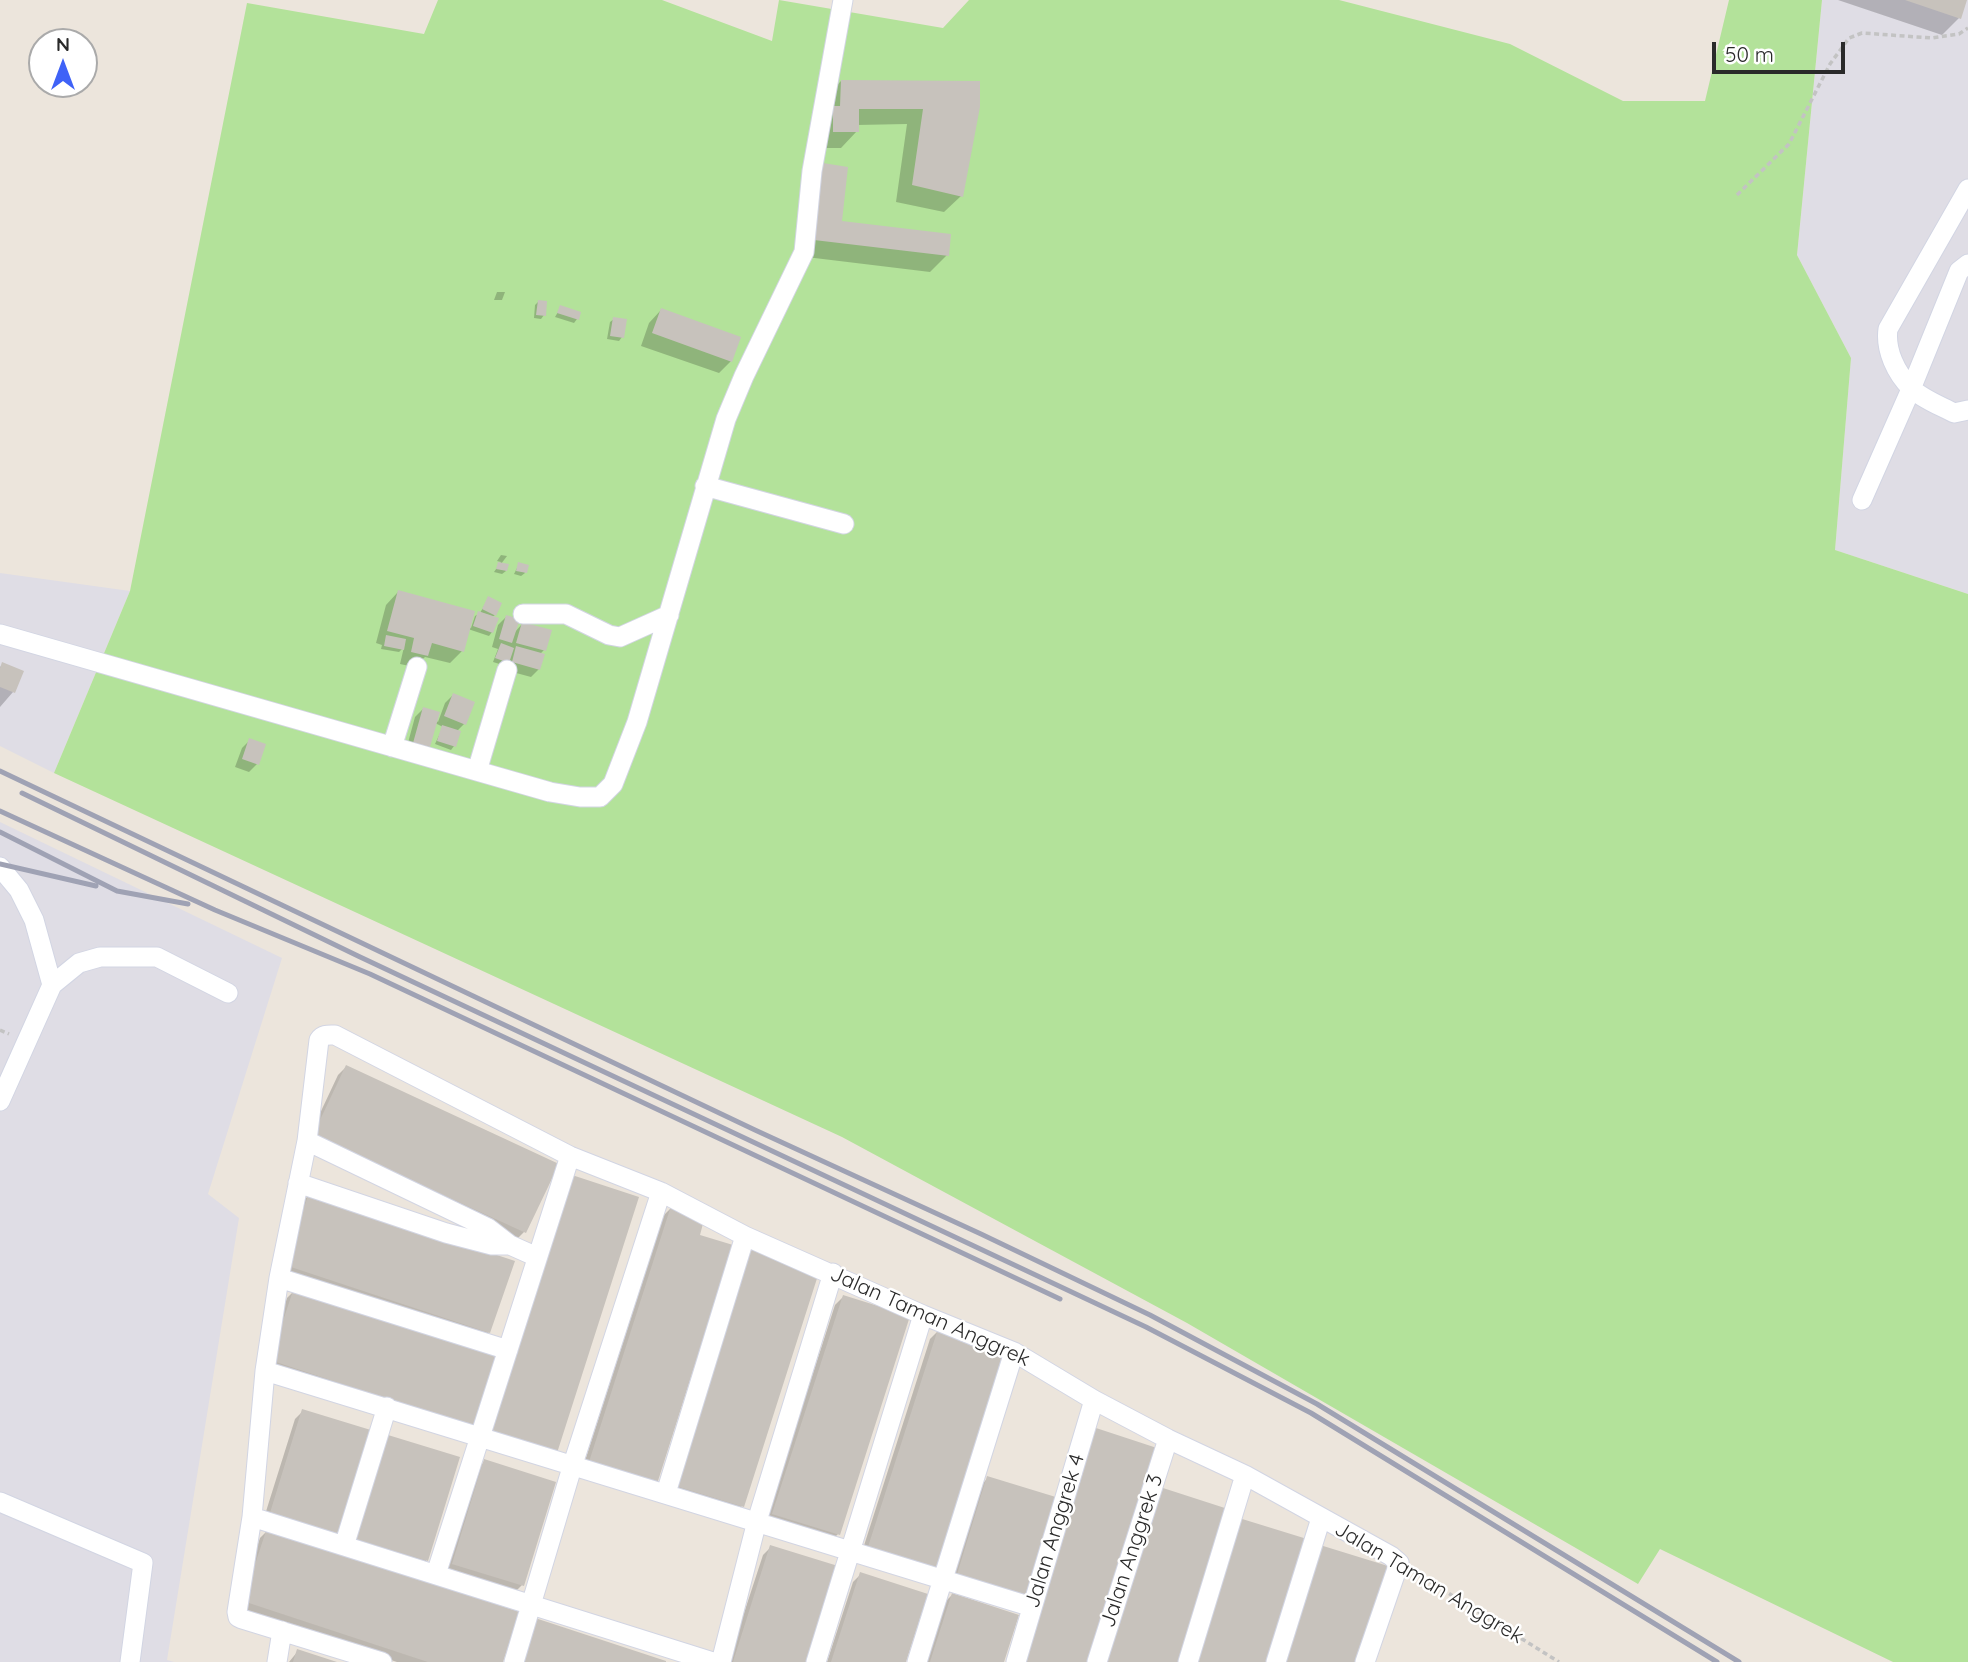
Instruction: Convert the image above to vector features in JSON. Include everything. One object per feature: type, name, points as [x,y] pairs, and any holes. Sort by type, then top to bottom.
[{"type":"street","points":[[0,634],[550,792],[600,797],[610,789],[619,772],[637,722],[726,419],[804,252],[812,171],[843,0]]},
{"type":"street","points":[[1968,189],[1888,329],[1886,344],[1911,389],[1954,413],[1968,410]]},
{"type":"street","points":[[1862,499],[1959,271],[1968,264]]},
{"type":"street","points":[[705,486],[844,524]]},
{"type":"street","points":[[523,614],[566,614],[609,635],[620,637],[669,615]]},
{"type":"street","points":[[392,747],[417,667]]},
{"type":"street","points":[[477,771],[507,670]]},
{"type":"street","points":[[0,867],[19,890],[34,920],[52,985]]},
{"type":"street","points":[[0,1101],[52,985],[79,963],[100,957],[157,957],[228,993]]},
{"type":"street","name":"Jalan Taman Anggrek","points":[[307,1141],[319,1040],[324,1035],[335,1035],[570,1156],[661,1192],[745,1236],[1014,1352],[1094,1400],[1245,1475],[1391,1556],[1399,1563]]},
{"type":"street","points":[[382,1662],[238,1617],[252,1517],[265,1371],[279,1278],[307,1141],[488,1228],[510,1245],[537,1257]]},
{"type":"street","points":[[436,1574],[570,1156]]},
{"type":"street","points":[[298,1183],[446,1233],[492,1245],[510,1245]]},
{"type":"street","points":[[514,1662],[573,1464],[661,1192]]},
{"type":"street","points":[[666,1493],[745,1236]]},
{"type":"street","points":[[720,1662],[757,1521],[833,1273]]},
{"type":"street","points":[[279,1278],[508,1350]]},
{"type":"street","points":[[816,1662],[923,1315]]},
{"type":"street","points":[[917,1662],[1014,1352]]},
{"type":"street","points":[[265,1371],[481,1435],[1032,1607]]},
{"type":"street","name":"Jalan Anggrek 4","points":[[1016,1662],[1094,1400]]},
{"type":"street","points":[[344,1546],[387,1407]]},
{"type":"street","name":"Jalan Anggrek 3","points":[[1097,1662],[1168,1439]]},
{"type":"street","points":[[1188,1662],[1245,1475]]},
{"type":"street","points":[[0,1502],[143,1563],[131,1662]]},
{"type":"street","points":[[252,1517],[713,1662]]},
{"type":"street","points":[[1276,1662],[1321,1518]]},
{"type":"street","points":[[1365,1662],[1399,1563]]},
{"type":"street","points":[[277,1662],[282,1631]]},
{"type":"path","points":[[1737,195],[1789,144],[1830,64],[1849,38],[1862,33],[1932,38],[1959,34],[1968,28]]},
{"type":"path","name":"Jalan Taman Anggrek","points":[[1399,1563],[1559,1662]]},
{"type":"shaded area","points":[[1822,0],[1968,0],[1968,594],[1835,550],[1851,358],[1797,255]]},
{"type":"shaded area","points":[[0,573],[130,591],[54,773],[0,746]]},
{"type":"shaded area","points":[[0,822],[282,958],[208,1194],[239,1218],[167,1660],[174,1662],[0,1662]]},
{"type":"green space","points":[[438,0],[662,0],[772,41],[779,0],[943,28],[969,0],[1339,0],[1510,44],[1623,101],[1705,101],[1729,0],[1822,0],[1797,255],[1851,358],[1835,550],[1968,594],[1968,1662],[1893,1662],[1660,1549],[1638,1584],[1187,1323],[842,1137],[54,773],[130,591],[247,3],[424,34]]},
{"type":"building","points":[[1905,0],[1967,0],[1961,19]]},
{"type":"building","points":[[841,80],[980,81],[980,107],[963,197],[912,185],[923,109],[859,109],[859,132],[833,132],[833,106],[840,106]]},
{"type":"building","points":[[823,163],[848,167],[842,221],[951,234],[949,256],[814,240]]},
{"type":"building","points":[[538,300],[547,301],[546,316],[536,315]]},
{"type":"building","points":[[560,305],[581,312],[579,320],[557,313]]},
{"type":"building","points":[[661,308],[741,337],[732,362],[652,333]]},
{"type":"building","points":[[613,317],[627,319],[624,338],[610,336]]},
{"type":"building","points":[[498,562],[509,564],[507,571],[496,569]]},
{"type":"building","points":[[518,562],[529,565],[527,573],[516,571]]},
{"type":"building","points":[[398,590],[475,611],[464,652],[432,643],[428,656],[411,652],[414,638],[387,631]]},
{"type":"building","points":[[488,596],[502,603],[496,616],[482,609]]},
{"type":"building","points":[[478,611],[499,618],[493,633],[473,626]]},
{"type":"building","points":[[506,615],[520,619],[512,643],[499,639]]},
{"type":"building","points":[[522,622],[552,630],[546,651],[516,643]]},
{"type":"building","points":[[386,635],[406,639],[404,650],[384,646]]},
{"type":"building","points":[[501,643],[514,648],[509,663],[495,658]]},
{"type":"building","points":[[516,646],[545,654],[540,670],[512,662]]},
{"type":"building","points":[[2,662],[24,671],[15,693],[0,687]]},
{"type":"building","points":[[453,693],[475,702],[466,725],[444,716]]},
{"type":"building","points":[[423,707],[440,712],[430,747],[413,743]]},
{"type":"building","points":[[442,725],[461,731],[456,747],[437,741]]},
{"type":"building","points":[[249,738],[266,744],[259,765],[242,759]]},
{"type":"building","points":[[346,1065],[559,1164],[526,1233],[313,1135]]},
{"type":"building","points":[[572,1175],[639,1197],[557,1453],[489,1432]]},
{"type":"building","points":[[309,1193],[515,1261],[490,1333],[285,1265]]},
{"type":"building","points":[[671,1206],[705,1216],[700,1235],[733,1245],[657,1484],[589,1462]]},
{"type":"building","points":[[752,1248],[820,1269],[744,1507],[676,1486]]},
{"type":"building","points":[[294,1288],[500,1356],[476,1428],[270,1360]]},
{"type":"building","points":[[843,1295],[910,1316],[840,1535],[772,1514]]},
{"type":"building","points":[[938,1329],[1005,1352],[936,1568],[868,1547]]},
{"type":"building","points":[[302,1409],[374,1431],[342,1536],[270,1513]]},
{"type":"building","points":[[1096,1428],[1163,1450],[1095,1662],[1021,1662]]},
{"type":"building","points":[[388,1435],[460,1457],[428,1561],[356,1539]]},
{"type":"building","points":[[484,1459],[556,1482],[524,1586],[452,1564]]},
{"type":"building","points":[[987,1476],[1059,1498],[1027,1603],[955,1581]]},
{"type":"building","points":[[1163,1488],[1231,1510],[1182,1662],[1107,1662]]},
{"type":"building","points":[[1239,1518],[1307,1539],[1267,1662],[1193,1662]]},
{"type":"building","points":[[267,1528],[520,1612],[503,1662],[428,1662],[243,1601]]},
{"type":"building","points":[[770,1545],[838,1566],[807,1662],[733,1662]]},
{"type":"building","points":[[1320,1545],[1388,1566],[1357,1662],[1283,1662]]},
{"type":"building","points":[[860,1572],[928,1594],[906,1662],[831,1662]]},
{"type":"building","points":[[952,1593],[1019,1615],[1004,1662],[930,1662]]},
{"type":"building","points":[[532,1617],[666,1661],[666,1662],[517,1662]]},
{"type":"building","points":[[297,1649],[337,1662],[293,1662]]},
{"type":"railway","points":[[0,771],[1150,1315],[1317,1404],[1739,1662]]},
{"type":"railway","points":[[22,793],[358,956],[1146,1327],[1311,1413],[1717,1662]]},
{"type":"railway","points":[[0,811],[215,910],[370,974],[1060,1299]]},
{"type":"railway","points":[[0,832],[117,891],[188,904]]},
{"type":"railway","points":[[0,864],[96,886]]}]
